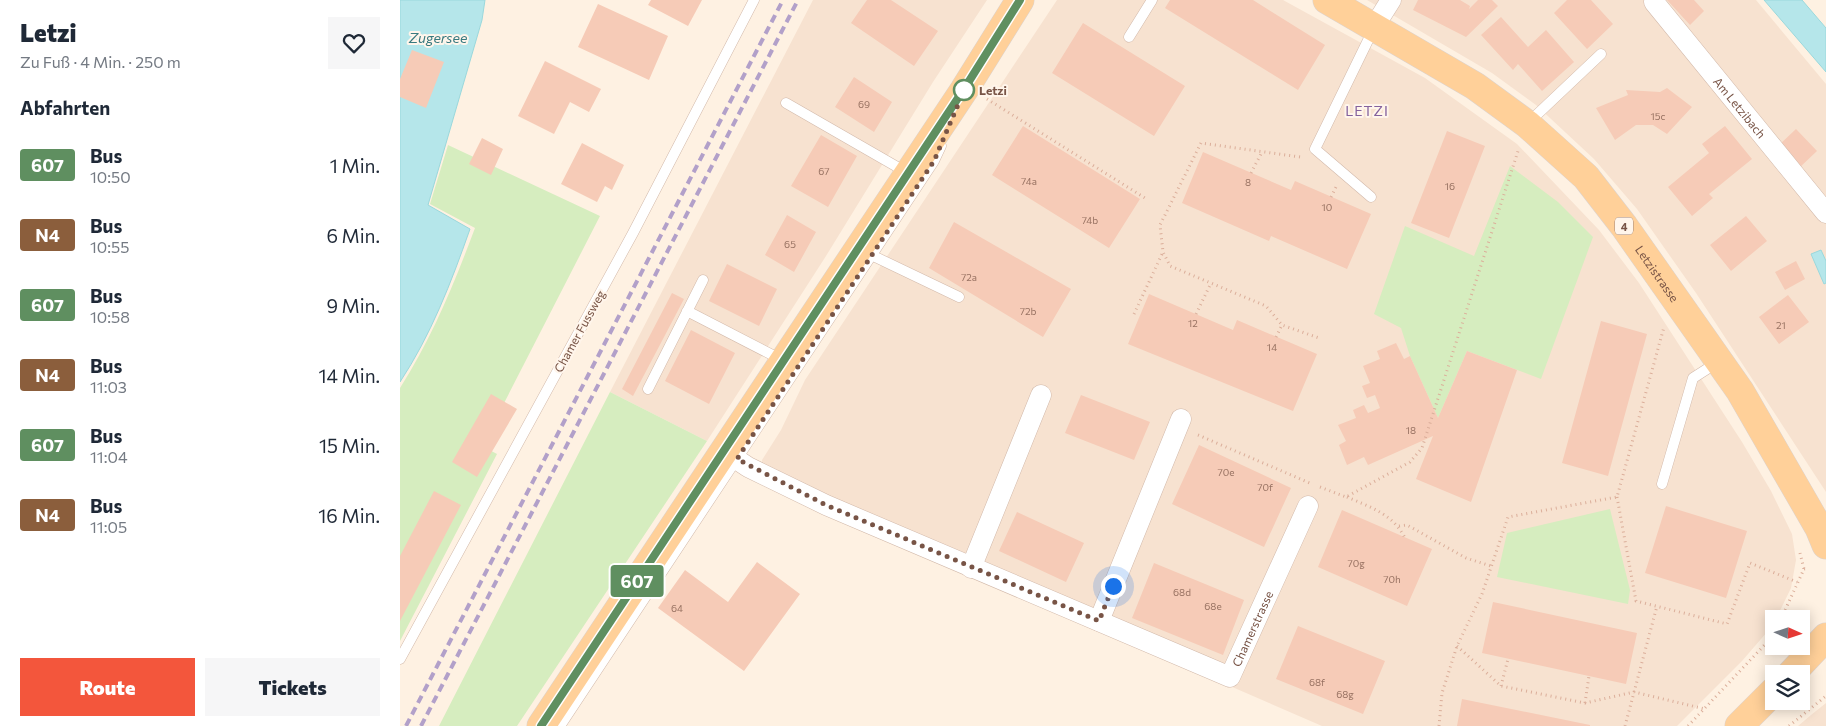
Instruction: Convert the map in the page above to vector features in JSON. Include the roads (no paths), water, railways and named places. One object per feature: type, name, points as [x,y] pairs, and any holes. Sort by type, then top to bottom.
[{"type":"main road","points":[[541,726],[731,455],[783,360],[864,252],[907,173],[977,92],[1020,0]]},
{"type":"main road","name":"Letzistrasse","points":[[1327,0],[1475,86],[1527,124],[1586,177],[1624,226],[1740,391],[1819,528],[1826,545]]},
{"type":"main road","points":[[1800,665],[1826,637]]},
{"type":"main road","points":[[1739,726],[1765,701]]},
{"type":"street","points":[[1374,27],[1391,0]]},
{"type":"street","name":"Am Letzibach","points":[[1654,2],[1826,213]]},
{"type":"street","points":[[971,568],[1041,395]]},
{"type":"street","points":[[1099,621],[1180,423]]},
{"type":"street","name":"Chamerstrasse","points":[[731,455],[826,505],[1230,677],[1308,506]]},
{"type":"lane","name":"Chamer Fussweg","points":[[400,659],[633,233],[754,0]]},
{"type":"lane","points":[[1129,37],[1152,0]]},
{"type":"lane","points":[[1371,197],[1315,149],[1374,27]]},
{"type":"lane","points":[[1527,124],[1601,54]]},
{"type":"lane","points":[[560,726],[731,455],[864,252],[934,161],[977,92]]},
{"type":"lane","points":[[786,103],[907,173]]},
{"type":"lane","points":[[864,252],[959,297]]},
{"type":"lane","points":[[648,388],[703,280]]},
{"type":"lane","points":[[687,311],[783,360]]},
{"type":"lane","points":[[1662,484],[1693,378],[1718,361]]},
{"type":"water","name":"Zugersee","points":[[400,0],[485,0],[482,20],[428,205],[470,229],[440,308],[400,382]]},
{"type":"water","points":[[1764,0],[1802,0],[1826,28],[1826,72]]},
{"type":"water","points":[[1821,250],[1826,261],[1826,283],[1824,284],[1811,254]]},
{"type":"railway","points":[[406,726],[783,0]]},
{"type":"railway","points":[[421,726],[798,0]]},
{"type":"place","name":"Letzi","points":[[964,90]]},
{"type":"district","name":"LETZI","points":[[1367,110]]}]
